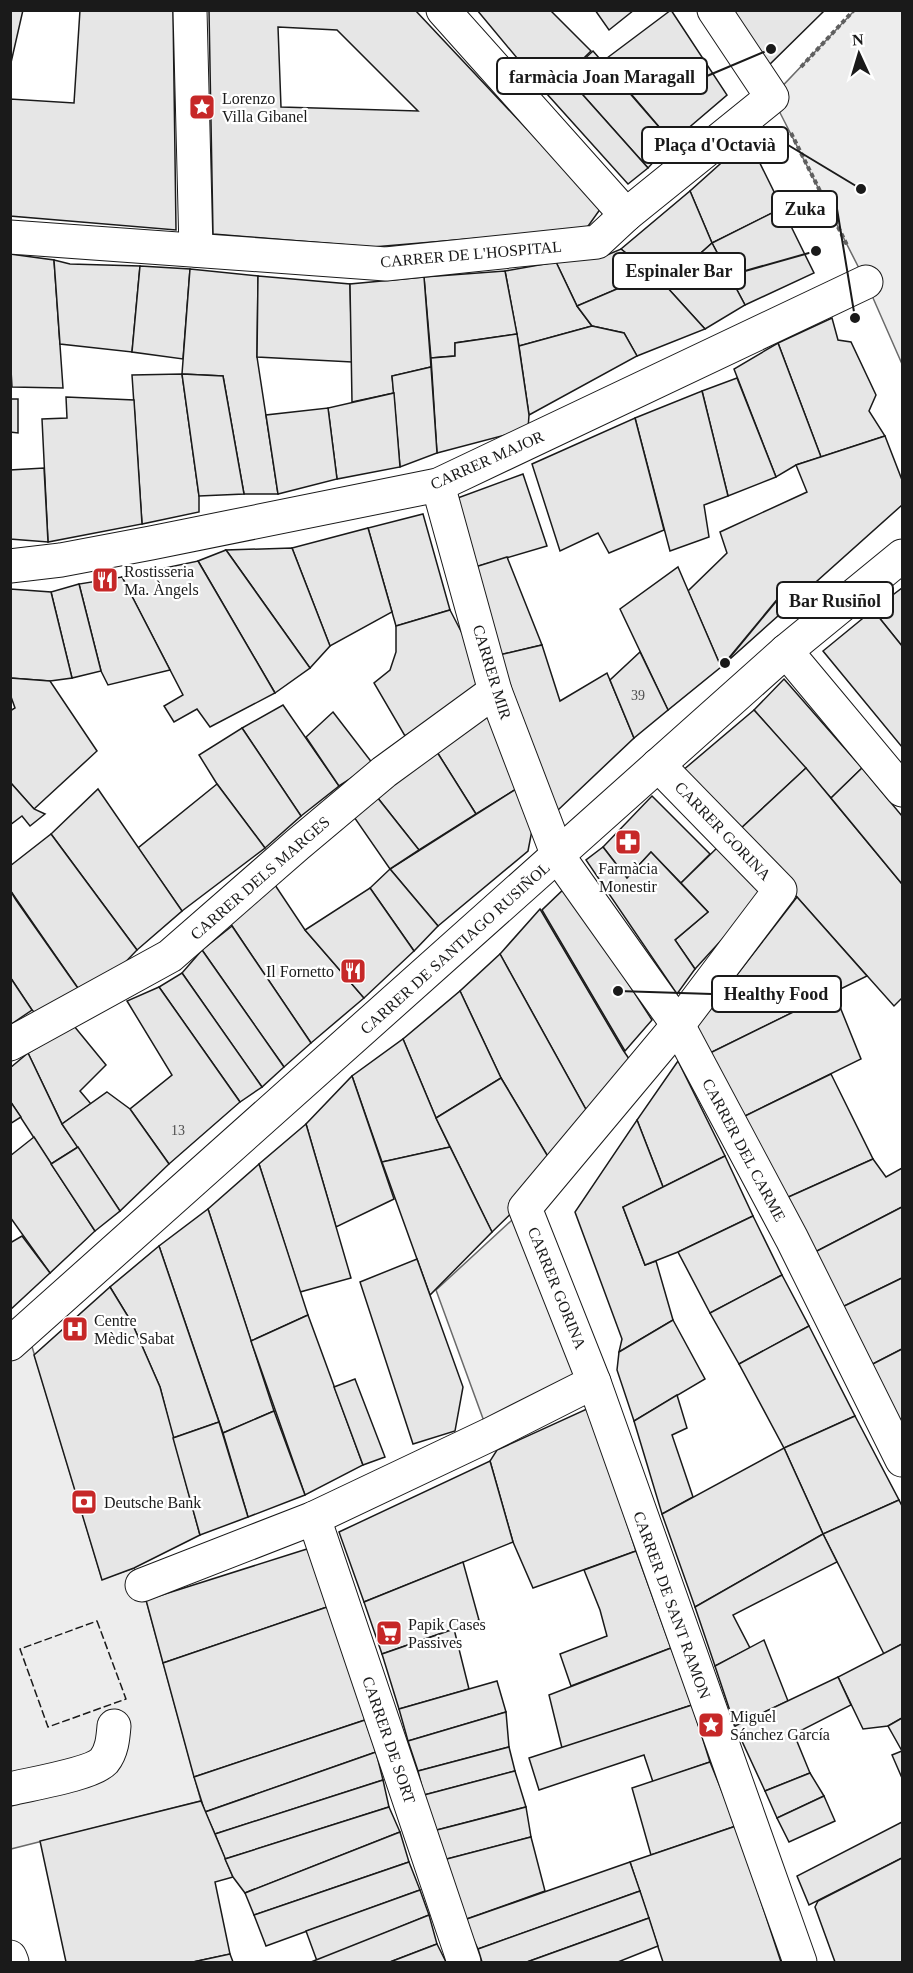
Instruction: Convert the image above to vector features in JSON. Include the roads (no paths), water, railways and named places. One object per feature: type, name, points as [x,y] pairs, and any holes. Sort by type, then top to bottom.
[{"type":"street","points":[[190,10],[196,250]]},
{"type":"street","points":[[443,10],[626,215]]},
{"type":"street","name":"CARRER DE L'HOSPITAL","points":[[10,237],[386,264],[597,242],[626,215],[772,97],[714,10]]},
{"type":"street","name":"CARRER MAJOR","points":[[10,566],[61,560],[151,543],[438,485],[866,282]]},
{"type":"street","name":"CARRER MIR","points":[[438,485],[495,691],[558,856]]},
{"type":"street","name":"CARRER DE SANTIAGO RUSIÑOL","points":[[10,1344],[786,651],[903,556]]},
{"type":"street","points":[[786,651],[903,790]]},
{"type":"street","name":"CARRER DELS MARGES","points":[[10,1044],[170,956],[384,772],[495,691]]},
{"type":"street","name":"CARRER GORINA","points":[[594,1382],[525,1208],[678,1025],[780,890],[658,765]]},
{"type":"street","name":"CARRER DEL CARME","points":[[558,856],[678,1025],[792,1239],[903,1460]]},
{"type":"street","points":[[142,1585],[314,1518],[594,1382]]},
{"type":"street","name":"CARRER DE SANT RAMON","points":[[594,1382],[800,1962]]},
{"type":"street","name":"CARRER DE SORT","points":[[314,1518],[464,1962]]},
{"type":"street","points":[[10,1789],[92,1769],[104,1761],[113,1741],[114,1726]]},
{"type":"street","points":[[10,1956],[12,1962]]},
{"type":"place","name":"farmàcia Joan Maragall","points":[[771,49]]},
{"type":"place","name":"Lorenzo Villa Gibanel","points":[[202,107]]},
{"type":"place","name":"Plaça d'Octavià","points":[[861,189]]},
{"type":"place","name":"Espinaler Bar","points":[[816,251]]},
{"type":"place","name":"Zuka","points":[[855,318]]},
{"type":"place","name":"Rostisseria Ma. Àngels","points":[[105,580]]},
{"type":"place","name":"Bar Rusiñol","points":[[725,663]]},
{"type":"place","name":"Farmàcia Monestir","points":[[628,842]]},
{"type":"place","name":"Il Fornetto","points":[[353,971]]},
{"type":"place","name":"Healthy Food","points":[[618,991]]},
{"type":"place","name":"Centre Mèdic Sabat","points":[[75,1329]]},
{"type":"place","name":"Deutsche Bank","points":[[84,1502]]},
{"type":"place","name":"Papik Cases Passives","points":[[389,1633]]},
{"type":"place","name":"Miguel Sánchez García","points":[[711,1725]]}]
